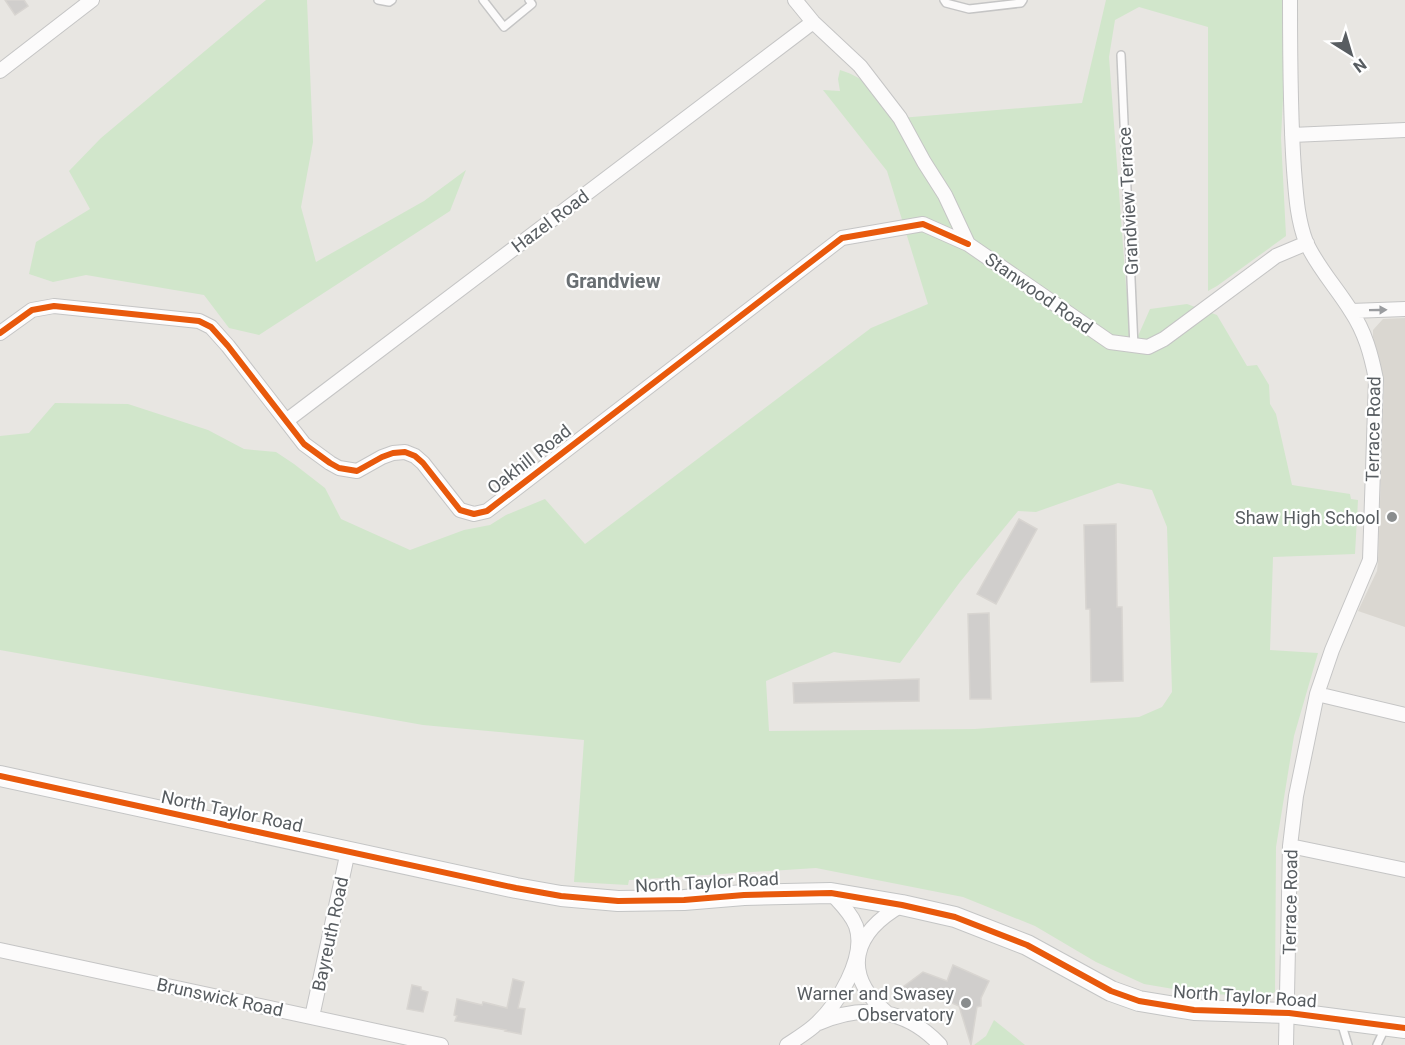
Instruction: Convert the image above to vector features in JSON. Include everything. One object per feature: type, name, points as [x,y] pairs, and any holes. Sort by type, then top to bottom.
[{"type":"street","points":[[0,71],[92,0]]},
{"type":"street","name":"Stanwood Road","points":[[795,0],[813,22],[860,66],[900,118],[945,195],[968,244],[1110,342],[1134,347]]},
{"type":"street","name":"Terrace Road","points":[[1286,1045],[1290,846],[1296,795],[1317,694],[1332,650],[1370,560],[1376,379],[1371,350],[1351,310],[1331,283],[1307,243],[1298,217],[1292,135],[1290,0]]},
{"type":"street","name":"Hazel Road","points":[[286,421],[813,22]]},
{"type":"street","points":[[1292,135],[1405,130]]},
{"type":"street","name":"Oakhill Road","points":[[0,333],[32,310],[54,306],[199,321],[211,327],[228,346],[304,444],[339,468],[357,471],[393,453],[405,452],[415,456],[460,510],[474,514],[487,511],[818,254],[842,238],[923,224],[968,244]]},
{"type":"street","points":[[1134,347],[1148,347],[1164,339],[1276,256],[1307,243]]},
{"type":"street","points":[[1351,310],[1405,309]]},
{"type":"street","points":[[1317,694],[1405,715]]},
{"type":"street","name":"North Taylor Road","points":[[0,776],[516,888],[593,900],[684,900],[744,895],[831,893],[902,905],[955,917],[1027,945],[1111,991],[1139,1000],[1194,1010],[1288,1013],[1396,1026]]},
{"type":"street","points":[[1290,846],[1405,870]]},
{"type":"street","name":"Bayreuth Road","points":[[312,1017],[348,851]]},
{"type":"street","points":[[831,893],[851,915],[856,927],[859,973],[874,1002],[886,1012],[924,1030],[940,1045]]},
{"type":"street","points":[[808,1034],[835,1002],[849,976],[865,936],[883,916],[902,905]]},
{"type":"street","name":"Brunswick Road","points":[[0,950],[441,1045]]},
{"type":"street","points":[[787,1045],[829,1019],[845,1015],[886,1012]]},
{"type":"lane","points":[[378,0],[379,2],[392,0]]},
{"type":"lane","points":[[483,0],[504,27],[532,4],[529,0]]},
{"type":"lane","points":[[944,0],[946,3],[969,9],[1021,3],[1023,0]]},
{"type":"lane","name":"Grandview Terrace","points":[[1121,55],[1134,347]]},
{"type":"lane","points":[[1341,1020],[1348,1045]]},
{"type":"lane","points":[[1377,1045],[1396,1026]]},
{"type":"shaded area","name":"Shaw High School","points":[[1405,318],[1405,627],[1358,611],[1377,571],[1378,562],[1384,383],[1373,330],[1383,319]]},
{"type":"green space","points":[[266,0],[307,0],[313,142],[301,207],[316,262],[424,201],[466,170],[450,211],[259,335],[229,328],[204,295],[86,275],[53,282],[29,274],[36,242],[90,209],[69,171],[101,138]]},
{"type":"green space","points":[[1106,0],[1288,0],[1281,138],[1286,236],[1208,291],[1208,27],[1139,7],[1115,20],[1109,57],[1126,286],[1134,345],[1150,309],[1187,304],[1217,315],[1247,366],[1257,365],[1269,385],[1270,404],[1276,414],[1292,485],[1350,494],[1351,499],[1358,500],[1355,554],[1273,557],[1270,650],[1318,653],[1294,736],[1276,847],[1275,992],[1265,997],[1197,993],[1144,984],[1096,962],[1035,926],[963,897],[816,868],[629,880],[628,885],[574,882],[584,740],[423,725],[0,650],[0,436],[29,433],[55,403],[128,404],[208,430],[244,449],[276,452],[325,488],[341,519],[410,550],[464,530],[490,525],[506,515],[545,499],[585,544],[871,328],[928,304],[887,171],[823,90],[840,91],[838,79],[840,70],[866,83],[900,118],[1082,103]],"holes":[[[1118,483],[1152,490],[1167,527],[1172,692],[1162,707],[1139,717],[975,729],[769,731],[766,681],[834,652],[900,663],[960,582],[1018,511],[1036,512]]]},
{"type":"green space","points":[[994,1020],[1025,1045],[974,1045],[986,1036]]},
{"type":"building","points":[[5,0],[24,0],[28,6],[15,15]]},
{"type":"building","points":[[1019,519],[1037,529],[996,604],[977,594]]},
{"type":"building","points":[[1116,524],[1117,607],[1122,607],[1123,681],[1091,682],[1090,609],[1086,609],[1084,525]]},
{"type":"building","points":[[989,613],[991,699],[970,699],[968,614]]},
{"type":"building","points":[[919,679],[919,701],[794,703],[793,683]]},
{"type":"building","name":"Warner and Swasey Observatory","points":[[953,965],[989,981],[981,998],[981,1006],[977,1007],[971,1045],[959,1006],[922,990],[907,1000],[899,990],[923,972],[947,981]]},
{"type":"building","points":[[513,979],[524,982],[518,1008],[525,1009],[521,1034],[455,1021],[457,999],[507,1008]]},
{"type":"building","points":[[412,985],[428,992],[423,1012],[407,1009]]},
{"type":"cycle path","points":[[0,333],[32,310],[54,306],[199,321],[211,327],[228,346],[304,444],[330,463],[339,468],[357,471],[382,457],[405,452],[415,456],[423,463],[460,510],[474,514],[487,511],[842,238],[923,224],[968,244]]},
{"type":"cycle path","points":[[0,776],[561,896],[618,901],[831,893],[902,905],[955,917],[1027,945],[1111,991],[1139,1001],[1194,1010],[1289,1013],[1405,1028]]},
{"type":"place","name":"Shaw High School","points":[[1392,517]]},
{"type":"place","name":"Warner and Swasey Observatory","points":[[966,1003]]},
{"type":"district","name":"Grandview","points":[[613,281]]}]
